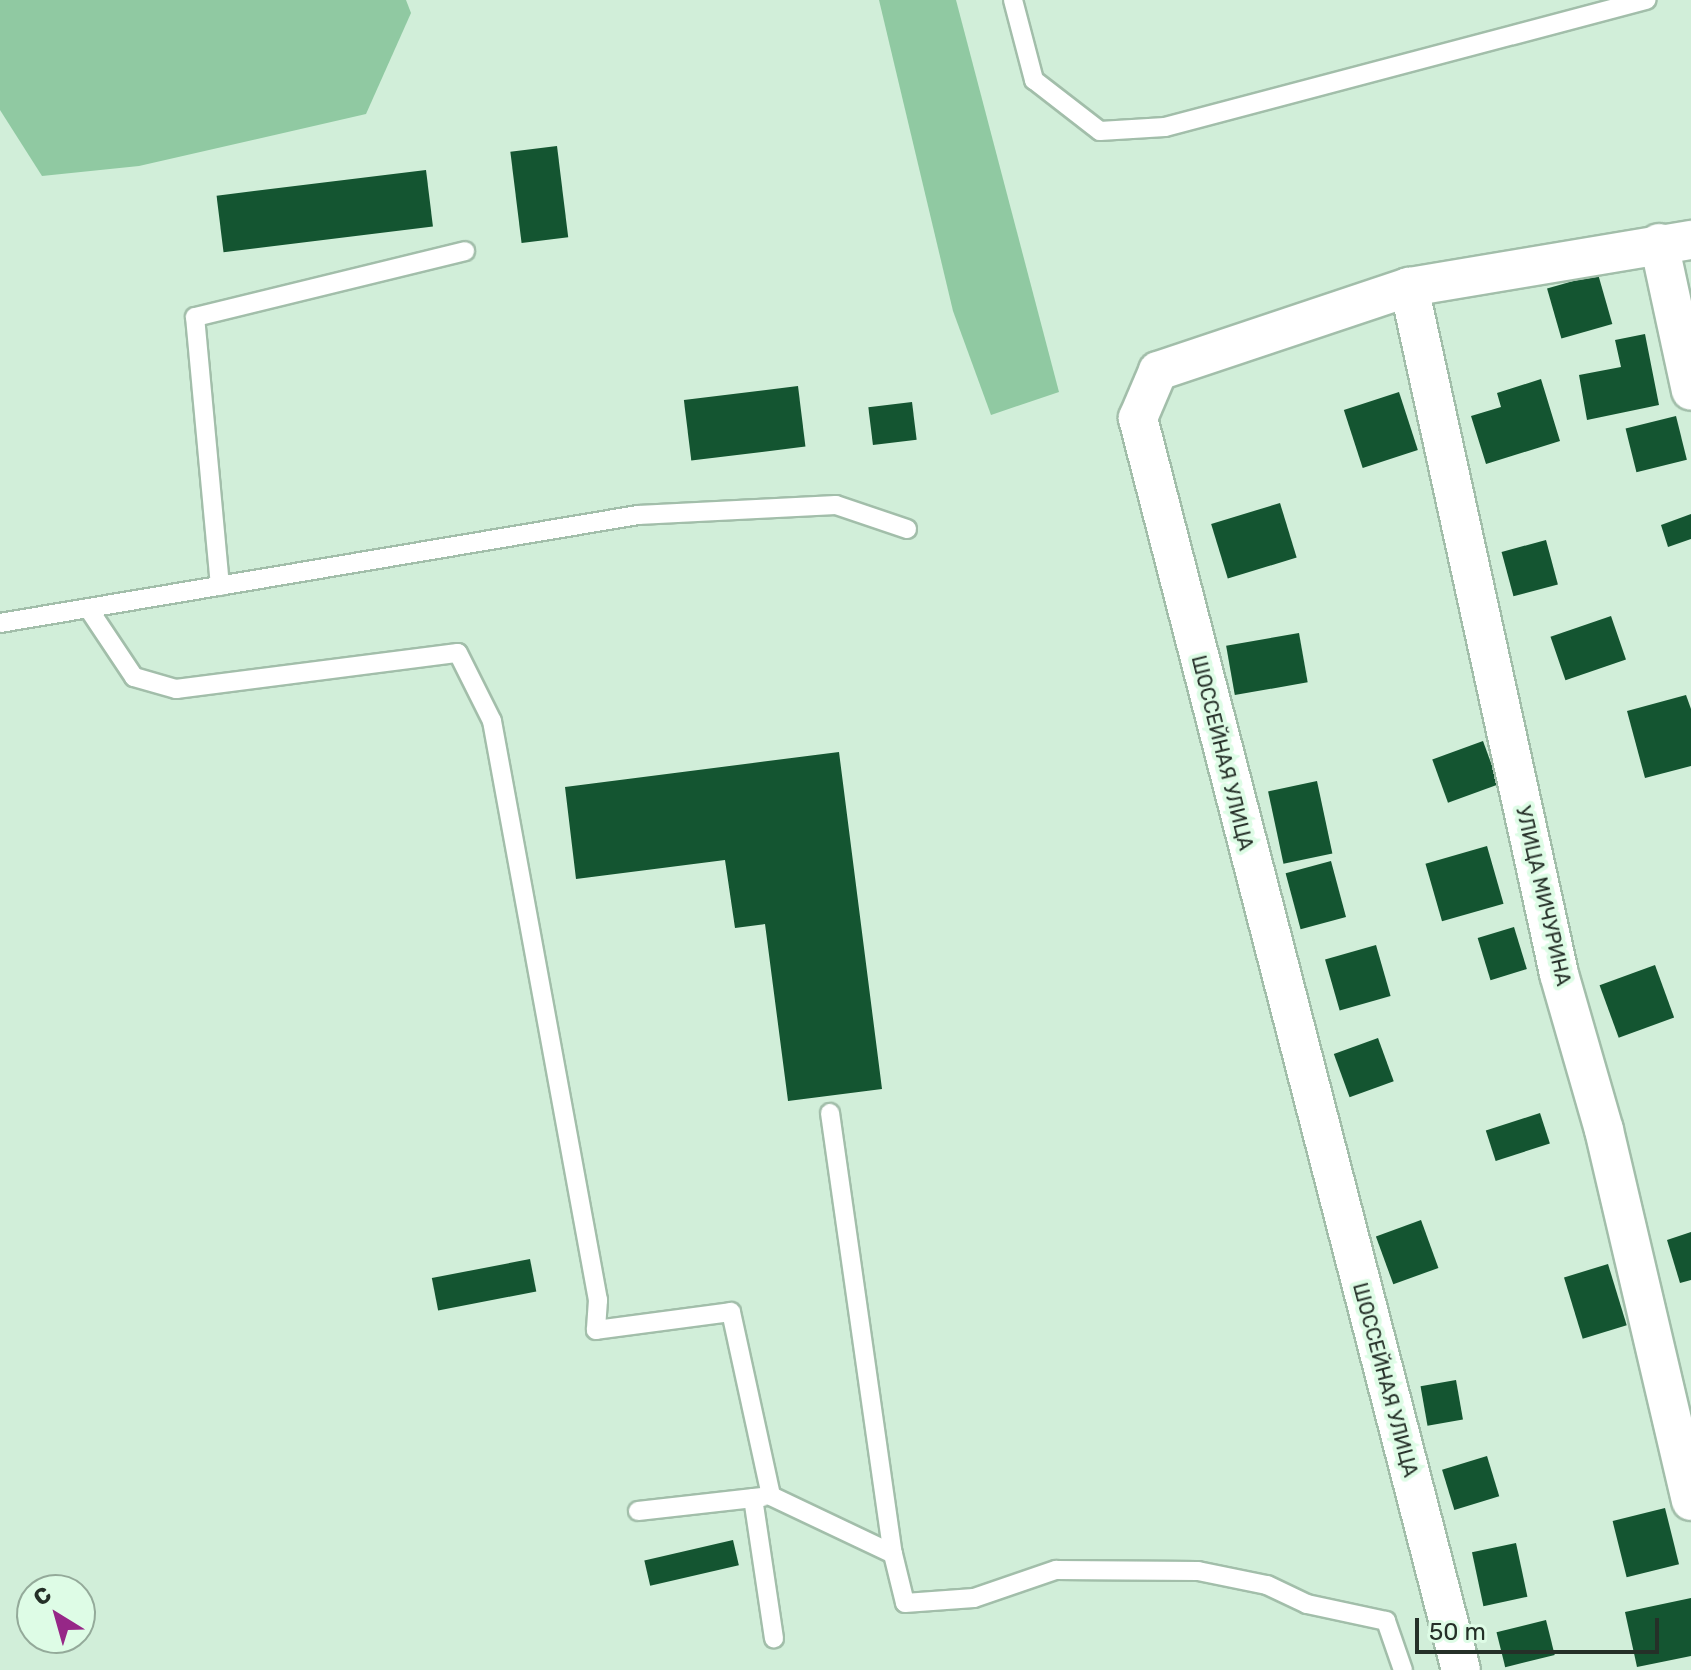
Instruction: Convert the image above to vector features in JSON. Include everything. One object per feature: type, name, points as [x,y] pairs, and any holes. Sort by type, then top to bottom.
[{"type":"street","name":"ШОССЕЙНАЯ УЛИЦА","points":[[1461,1670],[1138,418],[1158,371],[1409,287],[1675,241]]},
{"type":"street","points":[[1675,241],[1691,391]]},
{"type":"street","name":"УЛИЦА МИЧУРИНА","points":[[1409,287],[1559,974],[1604,1130],[1691,1501]]},
{"type":"lane","points":[[1013,0],[1034,80],[1100,131],[1165,127],[1647,0]]},
{"type":"lane","points":[[220,586],[195,317],[465,251]]},
{"type":"lane","points":[[0,623],[638,515],[836,505],[907,529]]},
{"type":"lane","points":[[88,608],[134,677],[176,689],[458,653],[492,721],[598,1300],[596,1330],[731,1312],[762,1497],[774,1638]]},
{"type":"lane","points":[[830,1113],[893,1554],[905,1603],[974,1598],[1056,1570],[1198,1571],[1267,1585],[1307,1604],[1386,1621],[1403,1670]]},
{"type":"lane","points":[[638,1511],[762,1497],[893,1554]]},
{"type":"green space","points":[[0,0],[406,0],[411,13],[366,114],[139,166],[42,176],[0,110]]},
{"type":"green space","points":[[879,0],[956,0],[1059,392],[991,415],[953,311]]},
{"type":"building","points":[[557,146],[568,237],[522,243],[510,152]]},
{"type":"building","points":[[426,170],[433,227],[224,252],[217,196]]},
{"type":"building","points":[[1598,274],[1612,324],[1561,339],[1547,289]]},
{"type":"building","points":[[1645,334],[1659,405],[1587,420],[1579,375],[1621,367],[1615,340]]},
{"type":"building","points":[[1541,379],[1560,441],[1486,464],[1471,416],[1501,407],[1497,393]]},
{"type":"building","points":[[798,386],[805,447],[691,461],[684,400]]},
{"type":"building","points":[[1399,392],[1418,450],[1363,468],[1344,410]]},
{"type":"building","points":[[912,402],[917,440],[873,445],[868,407]]},
{"type":"building","points":[[1676,416],[1687,460],[1636,472],[1626,429]]},
{"type":"building","points":[[1280,503],[1297,558],[1228,579],[1211,524]]},
{"type":"building","points":[[1691,514],[1691,539],[1668,547],[1661,525]]},
{"type":"building","points":[[1546,540],[1558,584],[1513,596],[1502,552]]},
{"type":"building","points":[[1611,616],[1626,659],[1565,680],[1550,637]]},
{"type":"building","points":[[1299,633],[1308,682],[1235,695],[1226,646]]},
{"type":"building","points":[[1686,695],[1691,709],[1691,766],[1645,778],[1627,711]]},
{"type":"building","points":[[1483,741],[1499,784],[1448,803],[1432,759]]},
{"type":"building","points":[[839,752],[882,1089],[788,1101],[765,924],[735,928],[725,860],[576,879],[565,787]]},
{"type":"building","points":[[1317,781],[1332,853],[1283,864],[1268,791]]},
{"type":"building","points":[[1487,846],[1504,904],[1442,921],[1425,864]]},
{"type":"building","points":[[1331,861],[1346,917],[1301,929],[1286,873]]},
{"type":"building","points":[[1514,927],[1527,969],[1491,980],[1478,938]]},
{"type":"building","points":[[1376,945],[1391,996],[1340,1011],[1325,960]]},
{"type":"building","points":[[1655,965],[1674,1018],[1619,1038],[1600,985]]},
{"type":"building","points":[[1378,1038],[1394,1081],[1350,1097],[1334,1054]]},
{"type":"building","points":[[1540,1113],[1550,1143],[1496,1161],[1486,1131]]},
{"type":"building","points":[[1421,1220],[1438,1268],[1393,1284],[1376,1236]]},
{"type":"building","points":[[1691,1232],[1691,1280],[1680,1283],[1667,1240]]},
{"type":"building","points":[[530,1259],[536,1291],[438,1310],[432,1278]]},
{"type":"building","points":[[1608,1264],[1627,1325],[1583,1339],[1564,1277]]},
{"type":"building","points":[[1456,1380],[1463,1419],[1427,1426],[1421,1386]]},
{"type":"building","points":[[1487,1456],[1499,1496],[1454,1510],[1442,1470]]},
{"type":"building","points":[[1665,1508],[1679,1564],[1627,1577],[1613,1521]]},
{"type":"building","points":[[733,1540],[739,1565],[650,1586],[644,1560]]},
{"type":"building","points":[[1516,1543],[1527,1597],[1483,1606],[1472,1552]]},
{"type":"building","points":[[1691,1598],[1691,1656],[1637,1667],[1625,1612]]},
{"type":"building","points":[[1546,1620],[1555,1655],[1505,1667],[1497,1632]]}]
